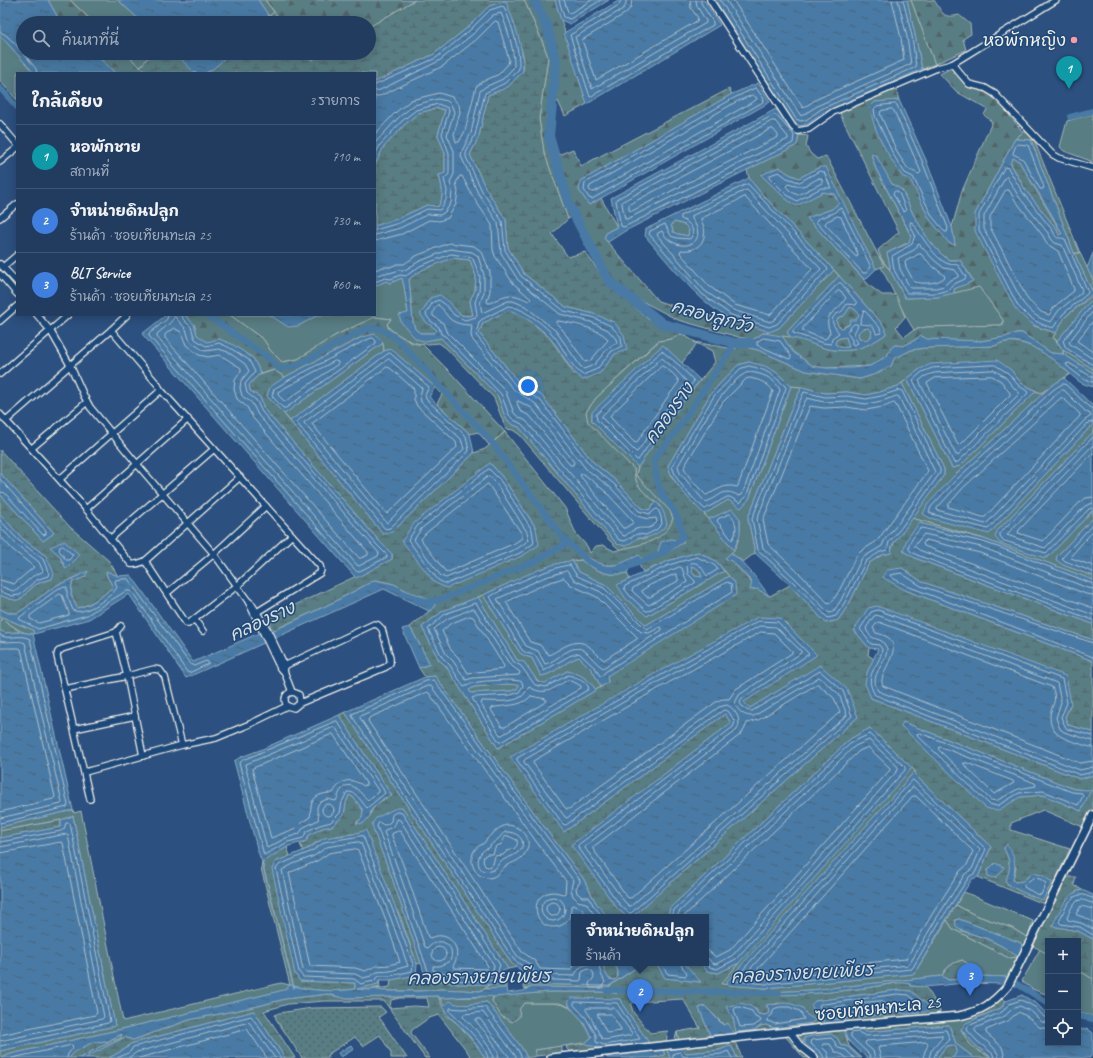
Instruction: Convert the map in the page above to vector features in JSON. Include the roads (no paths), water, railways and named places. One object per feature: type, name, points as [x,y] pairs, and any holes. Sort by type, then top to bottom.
[{"type":"street","points":[[710,0],[793,127],[798,131],[809,129],[833,112],[937,68],[950,64],[1056,0]]},
{"type":"street","points":[[950,64],[969,84],[985,88],[995,94],[1052,154],[1058,158],[1093,168]]},
{"type":"street","points":[[0,124],[16,143]]},
{"type":"street","points":[[0,162],[16,149]]},
{"type":"street","points":[[0,218],[16,205]]},
{"type":"street","points":[[16,256],[2,265],[16,281]]},
{"type":"street","points":[[0,274],[16,293]]},
{"type":"street","points":[[0,321],[16,307]]},
{"type":"street","points":[[39,316],[50,330],[70,365],[87,402],[162,495],[214,554],[251,603],[257,612],[283,668],[292,692],[299,695],[300,703]]},
{"type":"street","points":[[0,374],[67,316]]},
{"type":"street","points":[[6,421],[126,316]]},
{"type":"street","points":[[111,330],[160,389],[320,566],[320,573],[257,612]]},
{"type":"street","points":[[60,479],[159,392],[160,389]]},
{"type":"street","points":[[32,448],[87,402]]},
{"type":"street","points":[[0,414],[60,479],[131,564],[138,565],[145,561],[240,477]]},
{"type":"street","points":[[86,509],[188,419]]},
{"type":"street","points":[[110,539],[214,448]]},
{"type":"street","points":[[167,593],[214,554],[266,506]]},
{"type":"street","points":[[145,561],[186,623],[190,623],[237,586],[292,536]]},
{"type":"street","points":[[248,600],[265,630]]},
{"type":"street","points":[[195,620],[203,631]]},
{"type":"street","points":[[85,772],[182,745],[216,738],[250,724],[287,706],[294,708],[300,703],[386,667],[390,663],[390,658],[382,629],[378,625],[374,624],[283,668]]},
{"type":"street","points":[[90,799],[57,656],[58,652],[62,649],[116,632],[121,626]]},
{"type":"street","points":[[116,632],[127,676],[143,756]]},
{"type":"street","points":[[65,689],[154,669],[160,670],[163,672],[165,677],[182,745]]},
{"type":"street","points":[[287,706],[285,699],[287,694],[292,692]]},
{"type":"street","points":[[74,729],[135,716]]},
{"type":"street","name":"ซอยเทียนทะเล 25","points":[[551,1058],[790,1032],[959,1016],[972,1013],[990,1004],[1010,983],[1090,822]]},
{"type":"street","points":[[790,1032],[801,1047],[815,1058]]},
{"type":"water","points":[[0,0],[48,0],[57,16],[16,16],[16,53],[0,35]]},
{"type":"water","points":[[118,0],[258,0],[269,16],[135,16]]},
{"type":"water","points":[[555,0],[609,0],[570,24],[561,20]]},
{"type":"water","points":[[620,0],[704,0],[720,25],[587,104],[564,33]]},
{"type":"water","points":[[715,0],[907,0],[922,69],[823,113],[808,124],[800,126],[793,122]]},
{"type":"water","points":[[506,1],[515,26],[522,53],[523,71],[508,87],[488,95],[479,136],[470,155],[486,189],[506,220],[508,248],[524,274],[566,307],[594,314],[614,322],[624,335],[627,350],[615,354],[600,373],[583,380],[573,371],[555,343],[546,334],[531,322],[514,312],[509,310],[483,323],[479,333],[519,383],[542,396],[593,462],[616,481],[642,508],[649,510],[656,502],[662,509],[667,525],[654,535],[647,538],[638,538],[626,546],[617,544],[519,427],[511,424],[505,417],[498,396],[441,338],[425,341],[416,339],[401,322],[399,315],[408,313],[402,278],[390,283],[386,281],[376,286],[376,226],[397,219],[427,205],[438,207],[442,199],[439,175],[445,173],[445,153],[438,135],[445,110],[438,108],[418,113],[405,124],[383,148],[376,163],[376,82],[434,54],[467,28],[489,6]],"holes":[[[452,258],[470,260],[476,276],[475,290],[470,301],[473,315],[464,316],[460,314],[440,295],[430,298],[420,314],[426,322],[437,330],[434,333],[420,333],[415,329],[409,279],[422,270]]]},
{"type":"water","points":[[22,60],[101,60],[114,72],[33,72]]},
{"type":"water","points":[[181,60],[223,60],[218,65],[206,72],[196,72]]},
{"type":"water","points":[[758,83],[770,102],[589,205],[579,190],[581,181],[732,94]]},
{"type":"water","points":[[899,100],[926,160],[952,227],[955,245],[949,243],[929,218],[910,179],[903,177],[882,144],[874,125],[870,107],[875,102]]},
{"type":"water","points":[[776,109],[799,135],[797,145],[625,231],[608,242],[604,238],[607,232],[617,227],[611,198]]},
{"type":"water","points":[[1015,139],[1031,140],[1074,253],[1093,293],[1065,317],[1056,333],[1033,324],[1015,308],[975,231],[975,214]],"holes":[[[1013,158],[1019,161],[1052,215],[1062,234],[1059,235],[1056,228],[1026,191],[1010,163]]]},
{"type":"water","points":[[871,154],[876,155],[892,184],[902,190],[913,214],[928,239],[941,254],[949,260],[960,260],[973,281],[954,289],[954,293],[937,297],[905,298],[890,270],[887,253],[909,243],[911,235],[876,169]]},
{"type":"water","points":[[779,167],[789,174],[799,178],[820,167],[826,167],[876,269],[865,280],[807,218],[832,209],[839,203],[834,194],[823,192],[796,206],[785,198],[761,175]]},
{"type":"water","points":[[749,178],[760,192],[834,270],[779,328],[769,332],[728,318],[704,301],[645,236],[646,229]],"holes":[[[675,222],[685,225],[689,230],[688,236],[673,232],[671,224]]]},
{"type":"water","points":[[1093,253],[1093,280],[1087,268]]},
{"type":"water","points":[[839,276],[884,326],[886,334],[863,347],[839,350],[821,347],[803,340],[791,338],[787,332]],"holes":[[[850,307],[856,310],[859,316],[856,320],[850,320],[849,325],[842,328],[838,326],[836,321],[839,317],[844,316]],[[868,328],[872,331],[871,337],[866,340],[859,338],[858,333],[862,329]],[[846,337],[849,347],[845,348],[835,344],[836,340]]]},
{"type":"water","points":[[1093,298],[1093,369],[1063,350],[1057,341]]},
{"type":"water","points":[[165,316],[185,316],[194,324],[197,335],[207,342],[219,339],[232,344],[253,358],[261,374],[257,376],[249,385],[250,391],[260,397],[264,409],[392,554],[392,559],[356,578],[142,334]]},
{"type":"water","points":[[272,316],[316,316],[298,326],[288,327]]},
{"type":"water","points":[[763,333],[782,336],[793,352],[813,366],[826,368],[852,368],[870,366],[887,356],[891,348],[895,345],[903,346],[917,339],[920,335],[927,339],[981,341],[1022,333],[1051,353],[1063,354],[1092,372],[1093,387],[1078,381],[1048,356],[1031,346],[1013,341],[1004,342],[995,346],[925,348],[911,350],[894,359],[891,366],[876,374],[860,379],[806,371],[758,350],[741,346],[739,343],[742,338],[754,339]]},
{"type":"water","points":[[375,334],[383,343],[284,414],[267,396],[270,387],[285,377],[362,337]]},
{"type":"water","points":[[663,345],[700,380],[679,407],[638,467],[592,421],[592,412]]},
{"type":"water","points":[[391,349],[435,387],[429,397],[470,434],[474,453],[392,532],[383,534],[290,421],[384,351]]},
{"type":"water","points":[[997,360],[1011,370],[1021,383],[1036,391],[960,466],[952,468],[907,379],[920,369],[931,364]]},
{"type":"water","points":[[749,362],[765,366],[776,372],[791,386],[749,499],[741,508],[728,500],[704,514],[678,486],[668,466],[711,393],[738,365]]},
{"type":"water","points":[[1064,378],[1093,406],[1093,424],[989,534],[930,518],[923,514],[927,505],[952,478],[1051,386]]},
{"type":"water","points":[[902,383],[944,469],[944,475],[892,545],[891,553],[882,555],[869,563],[849,604],[838,620],[826,623],[790,585],[755,553],[748,518],[793,405],[802,387],[825,393],[847,392],[866,395],[898,386]]},
{"type":"water","points":[[1093,432],[1093,510],[1049,556],[1045,558],[1000,543],[995,537],[997,531]]},
{"type":"water","points":[[490,463],[503,478],[536,528],[539,545],[522,556],[447,588],[435,583],[402,541],[414,523]]},
{"type":"water","points":[[0,473],[54,533],[43,541],[0,494]]},
{"type":"water","points":[[732,509],[740,519],[740,534],[734,550],[709,519]]},
{"type":"water","points":[[0,514],[22,538],[46,556],[54,573],[52,579],[37,584],[18,600],[0,595]]},
{"type":"water","points":[[1093,518],[1093,576],[1063,565],[1056,560],[1057,556]]},
{"type":"water","points":[[919,523],[984,539],[1093,580],[1093,624],[915,558],[903,551],[907,539]]},
{"type":"water","points":[[671,539],[684,542],[667,553],[658,551],[661,542]]},
{"type":"water","points":[[64,541],[80,555],[66,569],[60,556],[50,547]]},
{"type":"water","points":[[698,552],[716,561],[724,571],[647,616],[626,599],[617,585],[668,561]],"holes":[[[691,566],[698,570],[702,577],[695,576],[692,572]]]},
{"type":"water","points":[[731,553],[752,573],[769,596],[757,589],[750,590],[752,582],[733,562],[725,558]]},
{"type":"water","points":[[639,555],[642,558],[630,567],[627,573],[620,574],[608,574],[602,572],[581,560],[586,556],[601,564],[612,565],[624,562]]},
{"type":"water","points":[[572,561],[579,572],[606,585],[646,625],[729,576],[735,583],[736,595],[607,676],[608,682],[601,687],[592,670],[579,657],[569,661],[551,673],[541,676],[532,658],[520,653],[483,595],[539,570]]},
{"type":"water","points":[[902,568],[922,582],[1093,640],[1093,661],[905,590],[882,577],[887,570]]},
{"type":"water","points":[[88,571],[85,577],[72,582],[71,595],[77,608],[92,603],[113,587],[106,571],[118,576],[131,575],[193,662],[270,627],[275,630],[334,602],[375,580],[394,584],[407,591],[424,597],[434,602],[435,607],[429,611],[384,589],[186,678],[129,594],[89,619],[34,634],[33,630],[0,616],[0,609],[8,613],[18,613],[57,585]]},
{"type":"water","points":[[478,597],[517,660],[524,662],[538,682],[545,683],[567,671],[583,677],[590,682],[596,690],[498,748],[446,666],[439,660],[422,627],[443,611]],"holes":[[[509,684],[519,685],[517,689],[511,691],[471,693],[469,690],[474,687]]]},
{"type":"water","points":[[877,606],[1066,676],[1071,703],[1065,717],[1068,725],[1093,732],[1093,775],[1080,779],[871,698],[865,684],[867,673],[878,649],[869,648],[854,630],[868,608]]},
{"type":"water","points":[[758,617],[780,618],[817,655],[744,702],[750,708],[820,665],[847,689],[858,717],[635,914],[624,914],[617,908],[571,845],[731,723],[725,714],[564,832],[510,757],[654,674]]},
{"type":"water","points":[[410,627],[430,664],[419,668],[402,629]]},
{"type":"water","points":[[0,630],[5,633],[20,632],[33,634],[73,810],[0,827]]},
{"type":"water","points":[[435,676],[550,835],[583,878],[596,903],[605,914],[571,914],[571,966],[604,966],[609,979],[615,980],[618,977],[618,971],[616,966],[639,966],[609,986],[528,984],[524,972],[512,964],[345,712],[425,677]]},
{"type":"water","points":[[339,715],[392,796],[384,798],[371,810],[370,816],[364,823],[356,824],[362,818],[363,810],[353,797],[349,795],[344,815],[332,826],[322,828],[309,835],[306,841],[289,846],[262,862],[234,761]]},
{"type":"water","points":[[903,722],[1074,789],[1091,790],[1081,811],[1044,795],[1020,797],[997,811],[986,808],[901,726]]},
{"type":"water","points":[[870,728],[912,768],[739,963],[718,973],[707,971],[703,966],[709,966],[709,914],[669,914],[670,908],[850,739]]},
{"type":"water","points":[[915,771],[916,776],[991,847],[978,877],[972,879],[914,974],[765,988],[728,985],[727,981]]},
{"type":"water","points":[[396,808],[403,808],[508,969],[502,971],[506,985],[458,984],[426,978],[372,824],[376,818]]},
{"type":"water","points":[[73,816],[115,1026],[0,1051],[0,838],[61,827],[61,820]]},
{"type":"water","points":[[366,830],[417,964],[416,975],[391,980],[379,980],[378,984],[357,989],[375,989],[383,991],[420,991],[441,989],[480,991],[484,989],[506,988],[507,993],[523,991],[532,987],[607,988],[614,989],[617,994],[608,992],[550,992],[493,997],[476,996],[440,998],[438,996],[343,998],[328,994],[285,999],[189,1020],[133,1040],[125,1037],[86,1058],[80,1058],[121,1038],[122,1034],[108,1041],[93,1042],[76,1051],[69,1058],[2,1058],[11,1054],[284,990],[290,985],[306,989],[322,990],[355,989],[355,983],[300,981],[295,974],[272,869],[275,862],[310,848],[324,838],[353,834]]},
{"type":"water","points":[[1007,844],[1014,857],[1015,870],[1013,880],[1015,882],[1023,881],[1032,873],[1042,875],[1052,882],[1043,900],[1017,890],[1005,881],[1009,872],[1009,861],[1004,848]]},
{"type":"water","points":[[995,863],[1004,867],[1001,873],[995,878],[988,876],[987,871]]},
{"type":"water","points":[[1082,890],[1093,895],[1093,939],[1078,931],[1052,926],[1067,899],[1076,892]]},
{"type":"water","points":[[959,919],[1021,943],[1022,946],[1018,957],[1004,947],[988,939],[967,932],[956,926],[955,920]]},
{"type":"water","points":[[658,966],[687,966],[701,982],[665,978]]},
{"type":"water","points":[[942,976],[948,980],[976,978],[977,976],[1008,977],[1004,984],[965,983],[925,987],[910,986],[910,984],[904,983],[893,983],[808,994],[773,995],[770,992],[811,990]]},
{"type":"water","points":[[898,990],[911,991],[931,1008],[926,1012],[907,1014],[893,1011],[882,1015],[849,1018],[845,1019],[846,1022],[824,1023],[819,1011],[814,1010],[811,1005],[815,1001]]},
{"type":"water","points":[[1022,995],[1037,1004],[1045,1012],[1045,1046],[1081,1046],[1081,1029],[1083,1030],[1087,1028],[1093,1033],[1093,1052],[1090,1058],[992,1058],[974,1044],[961,1029],[966,1023],[1001,1008],[1006,1001]]},
{"type":"water","points":[[571,998],[620,999],[649,1043],[603,1049],[585,1043],[592,1037],[582,1020],[570,1007],[568,1001]]},
{"type":"water","points":[[450,1001],[463,1005],[487,1002],[522,1048],[527,1058],[485,1058],[470,1037],[447,1013],[444,1006]]},
{"type":"water","points":[[740,1003],[753,1008],[758,1014],[765,1015],[769,1013],[769,1009],[766,1005],[782,1003],[792,1004],[803,1008],[807,1015],[815,1020],[812,1023],[774,1028],[766,1025],[760,1026],[755,1030],[736,1032],[733,1018],[726,1007]]},
{"type":"water","points":[[705,1006],[723,1025],[728,1023],[736,1034],[710,1035],[699,1008]]},
{"type":"water","points":[[254,1011],[285,1058],[109,1058],[127,1048],[130,1044]]},
{"type":"water","points":[[949,1025],[956,1044],[974,1058],[953,1058],[957,1051],[956,1047],[952,1045],[946,1046],[937,1058],[867,1058],[847,1039],[844,1030],[859,1028],[866,1032]]},
{"type":"water","points":[[831,1034],[837,1038],[841,1045],[848,1047],[860,1058],[821,1058],[804,1043],[804,1038]]},
{"type":"water","points":[[351,1045],[354,1049],[341,1057],[338,1053]]},
{"type":"water","points":[[729,1046],[732,1047],[737,1058],[670,1058],[667,1049],[682,1048],[686,1053],[720,1050]]},
{"type":"water","points":[[663,1050],[665,1055],[651,1058],[606,1057],[628,1053]]},
{"type":"waterway","name":"คลองลูกวัว","points":[[534,0],[547,27],[556,62],[549,136],[569,205],[609,281],[663,324],[735,343],[751,343]]},
{"type":"waterway","name":"คลองราง","points":[[0,88],[16,106]]},
{"type":"waterway","points":[[1070,117],[1093,111]]},
{"type":"waterway","name":"คลองราง","points":[[208,316],[271,360],[278,369],[296,366],[365,329],[379,328],[395,337],[491,441],[563,538],[589,562]]},
{"type":"waterway","name":"คลองราง","points":[[628,567],[665,552],[683,537],[676,515],[663,496],[659,486],[654,459],[675,433],[735,343]]},
{"type":"waterway","name":"คลองราง","points":[[425,602],[440,600],[535,561],[568,543]]},
{"type":"waterway","points":[[262,862],[294,988]]},
{"type":"waterway","name":"คลองรางยายเพียร","points":[[998,980],[1017,984],[1045,1001]]},
{"type":"waterway","name":"คลองรางยายเพียร","points":[[606,990],[779,993]]},
{"type":"waterway","name":"คลองรางยายเพียร","points":[[1081,1017],[1093,1019]]},
{"type":"place","name":"หอพักหญิง","points":[[1074,40]]},
{"type":"place","name":"หอพักชาย","points":[[1069,89]]},
{"type":"place","name":"BLT Service","points":[[970,996]]},
{"type":"place","name":"จำหน่ายดินปลูก","points":[[640,1012]]}]
